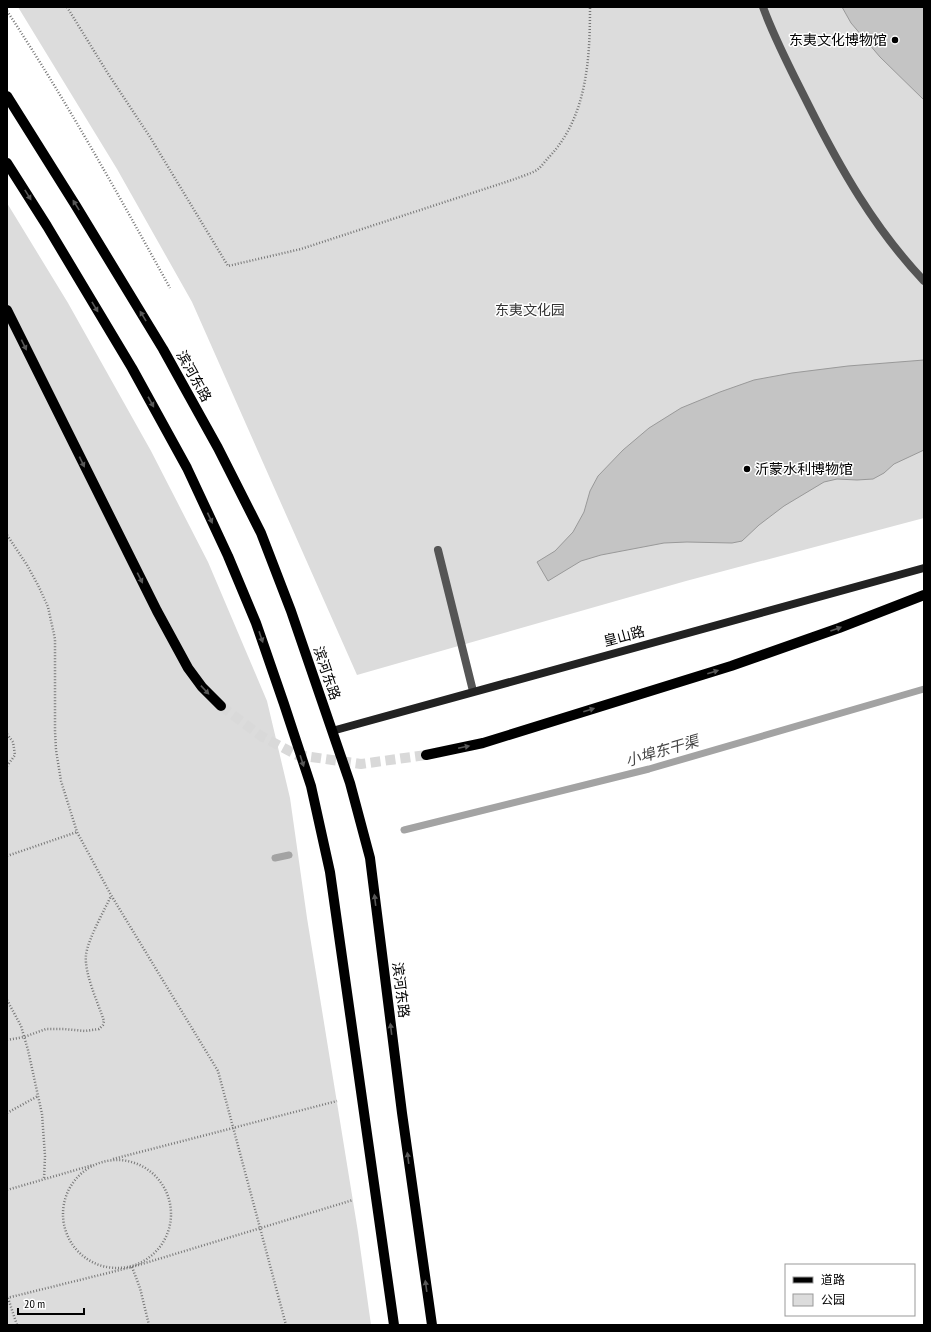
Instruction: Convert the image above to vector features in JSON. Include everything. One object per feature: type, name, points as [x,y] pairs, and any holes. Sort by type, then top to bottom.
[{"type":"main road","name":"滨河东路","points":[[7,96],[163,349],[218,448],[261,533],[291,611],[350,783],[370,858],[402,1113],[432,1325]]},
{"type":"main road","points":[[7,162],[132,368],[187,468],[228,556],[256,623],[284,704],[310,786],[330,872],[394,1325]]},
{"type":"main road","points":[[7,310],[157,611],[188,668],[202,687],[221,706]]},
{"type":"main road","name":"皇山路","points":[[332,731],[924,568]]},
{"type":"main road","points":[[426,755],[483,743],[732,666],[839,628],[924,595]]},
{"type":"lane","points":[[763,7],[788,64],[827,142],[854,190],[904,260],[924,281]]},
{"type":"lane","points":[[438,550],[473,691]]},
{"type":"path","points":[[67,7],[150,138],[228,266],[302,249],[512,180],[538,170],[560,146],[574,122],[583,92],[587,67],[590,32],[590,7]]},
{"type":"path","points":[[7,11],[108,176],[170,288]]},
{"type":"path","points":[[7,535],[27,565],[48,607],[55,639],[54,731],[56,750],[61,781],[77,832],[111,895],[218,1071],[286,1325]]},
{"type":"path","points":[[7,734],[13,742],[15,755],[7,766]]},
{"type":"path","points":[[7,856],[77,832]]},
{"type":"path","points":[[7,1040],[24,1037],[46,1029],[85,1031],[99,1029],[103,1025],[104,1021],[88,973],[86,956],[90,941],[111,895]]},
{"type":"path","points":[[7,1000],[21,1026],[28,1050],[42,1114],[44,1179]]},
{"type":"path","points":[[7,1112],[38,1096]]},
{"type":"path","points":[[7,1190],[102,1162],[337,1102]]},
{"type":"path","points":[[119,1160],[136,1163],[150,1171],[162,1184],[170,1199],[172,1216],[168,1233],[160,1248],[147,1260],[132,1267],[115,1268],[98,1266],[83,1257],[72,1245],[64,1229],[62,1212],[65,1196],[74,1181],[86,1169],[102,1162],[119,1160]]},
{"type":"path","points":[[17,1325],[8,1298],[132,1267],[259,1227],[353,1200]]},
{"type":"path","points":[[132,1267],[140,1288],[149,1325]]},
{"type":"green space","name":"东夷文化园","points":[[18,7],[924,7],[924,518],[686,581],[357,675],[192,302],[117,169]]},
{"type":"green space","points":[[7,203],[68,303],[151,451],[208,562],[267,701],[290,798],[307,918],[358,1232],[371,1325],[7,1325]]},
{"type":"building","name":"东夷文化博物馆","points":[[842,7],[924,7],[924,100],[880,57],[851,23]]},
{"type":"building","name":"沂蒙水利博物馆","points":[[924,360],[924,450],[894,464],[884,473],[873,479],[837,479],[824,482],[784,506],[759,525],[742,541],[732,543],[664,543],[601,555],[581,561],[548,581],[537,562],[555,551],[573,532],[584,512],[590,491],[598,476],[623,450],[649,428],[681,408],[754,380],[792,373],[848,366]]},
{"type":"waterway","name":"小埠东干渠","points":[[404,830],[649,769],[924,689]]},
{"type":"waterway","name":"小埠东干渠","points":[[275,858],[289,855]]},
{"type":"tunnel","points":[[221,706],[261,736],[297,755],[361,764],[426,755]]},
{"type":"place","name":"东夷文化博物馆","points":[[895,40]]},
{"type":"place","name":"沂蒙水利博物馆","points":[[747,469]]}]
